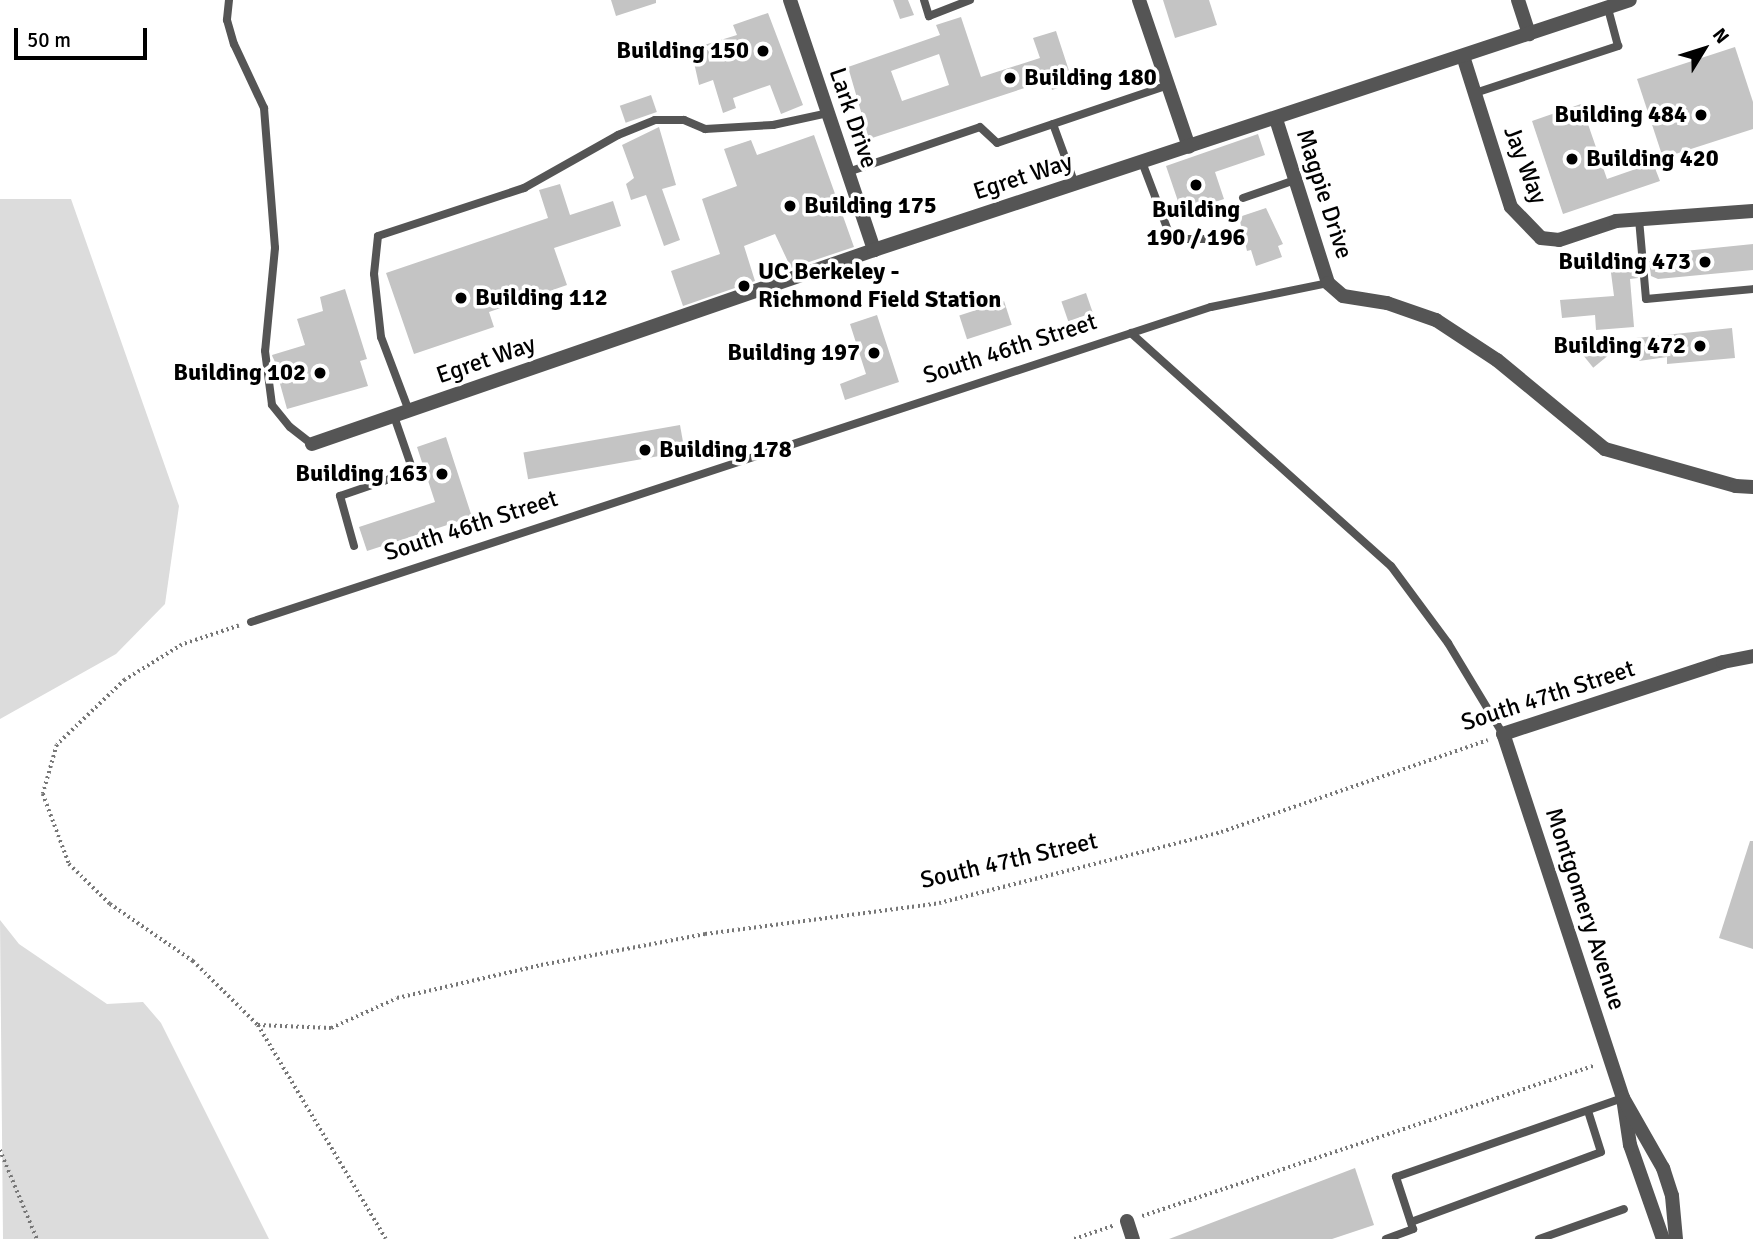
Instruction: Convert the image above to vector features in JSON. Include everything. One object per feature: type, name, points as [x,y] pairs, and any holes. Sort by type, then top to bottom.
[{"type":"street","name":"Lark Drive","points":[[790,0],[874,250]]},
{"type":"street","points":[[1139,0],[1189,147]]},
{"type":"street","points":[[1518,0],[1529,34]]},
{"type":"street","name":"Egret Way","points":[[312,444],[874,250],[1630,0]]},
{"type":"street","name":"Jay Way","points":[[1463,56],[1511,207],[1529,230],[1541,239],[1559,240],[1616,221],[1753,211]]},
{"type":"street","name":"Magpie Drive","points":[[1276,119],[1328,283]]},
{"type":"street","points":[[1328,283],[1343,296],[1387,303],[1436,320],[1497,359],[1605,449],[1736,486],[1753,487]]},
{"type":"street","name":"South 47th Street","points":[[1503,734],[1723,662],[1753,656]]},
{"type":"street","name":"Montgomery Avenue","points":[[1503,734],[1611,1060],[1623,1098],[1630,1145],[1663,1239]]},
{"type":"street","name":"Montgomery Avenue","points":[[1623,1098],[1663,1168],[1672,1196],[1676,1239]]},
{"type":"street","points":[[1127,1221],[1133,1239]]},
{"type":"lane","points":[[230,0],[227,20],[234,44],[264,108],[275,248],[265,351],[272,405],[289,428],[312,444]]},
{"type":"lane","points":[[924,0],[929,16],[970,0]]},
{"type":"lane","points":[[1475,93],[1618,46],[1608,8]]},
{"type":"lane","points":[[848,172],[980,127],[997,143],[1168,85]]},
{"type":"lane","points":[[409,411],[381,337],[374,274],[378,236],[524,188],[618,135],[655,120],[684,120],[705,129],[773,125],[828,113]]},
{"type":"lane","points":[[1053,124],[1075,184]]},
{"type":"lane","points":[[1143,162],[1169,233],[1183,239],[1232,239]]},
{"type":"lane","points":[[1243,198],[1296,180]]},
{"type":"lane","points":[[1639,219],[1646,299],[1753,289]]},
{"type":"lane","name":"South 46th Street","points":[[251,622],[1211,307],[1328,283]]},
{"type":"lane","points":[[1131,333],[1391,566],[1448,643],[1503,734]]},
{"type":"lane","points":[[354,546],[340,496],[413,471],[394,416]]},
{"type":"lane","points":[[1386,1239],[1413,1229],[1396,1178],[1623,1098]]},
{"type":"lane","points":[[1410,1222],[1601,1152],[1588,1111]]},
{"type":"lane","points":[[1539,1239],[1625,1209]]},
{"type":"path","points":[[251,622],[182,645],[125,680],[57,745],[43,794],[69,864],[110,904],[193,961],[258,1025],[386,1239]]},
{"type":"path","name":"South 47th Street","points":[[258,1025],[331,1028],[397,998],[541,965],[705,934],[939,903],[1221,832],[1503,734]]},
{"type":"path","points":[[1074,1239],[1611,1060]]},
{"type":"path","points":[[0,1150],[37,1239]]},
{"type":"shaded area","points":[[0,199],[71,199],[179,506],[165,604],[116,654],[0,719]]},
{"type":"shaded area","points":[[0,920],[19,944],[107,1004],[143,1002],[161,1023],[269,1239],[3,1239]]},
{"type":"building","points":[[611,0],[656,0],[656,3],[616,16]]},
{"type":"building","points":[[893,0],[908,0],[914,15],[900,19]]},
{"type":"building","points":[[1163,0],[1209,0],[1217,25],[1175,38]]},
{"type":"building","points":[[768,13],[803,105],[781,114],[770,85],[733,98],[736,108],[723,113],[713,80],[699,85],[691,49],[737,35],[733,25]]},
{"type":"building","name":"Building 180","points":[[961,17],[981,77],[1040,58],[1033,38],[1056,31],[1073,83],[1052,90],[1049,80],[869,139],[848,67],[940,35],[936,25]],"holes":[[[939,54],[949,85],[902,101],[891,71]]]},
{"type":"building","name":"Building 484","points":[[1735,47],[1753,102],[1753,129],[1663,158],[1637,79]]},
{"type":"building","points":[[651,95],[657,112],[626,123],[620,106]]},
{"type":"building","name":"Building 420","points":[[1581,104],[1607,179],[1653,163],[1660,181],[1563,214],[1532,121]]},
{"type":"building","points":[[659,127],[676,185],[662,189],[680,240],[664,246],[646,195],[631,200],[626,184],[634,178],[622,145]]},
{"type":"building","name":"Building 190 / 196","points":[[1258,134],[1265,155],[1215,172],[1224,199],[1182,213],[1166,166]]},
{"type":"building","name":"Building 175","points":[[814,135],[854,247],[791,268],[775,234],[744,246],[755,281],[683,306],[671,271],[720,254],[702,199],[737,186],[724,149],[751,140],[757,155]]},
{"type":"building","name":"Building 112","points":[[560,184],[570,215],[613,201],[621,226],[554,248],[567,285],[489,312],[494,327],[414,354],[386,273],[548,218],[539,190]]},
{"type":"building","points":[[1266,208],[1283,244],[1278,246],[1282,257],[1256,266],[1251,250],[1247,251],[1239,217]]},
{"type":"building","name":"Building 473","points":[[1753,244],[1753,270],[1658,279],[1651,276],[1649,261],[1656,260],[1655,254]]},
{"type":"building","points":[[1636,262],[1638,278],[1630,279],[1634,327],[1596,330],[1595,315],[1562,318],[1560,300],[1614,296],[1610,265]]},
{"type":"building","name":"Building 102","points":[[345,289],[367,359],[360,361],[368,386],[287,409],[272,355],[305,345],[297,319],[323,311],[320,297]]},
{"type":"building","points":[[1086,293],[1093,313],[1068,321],[1061,301]]},
{"type":"building","points":[[1004,301],[1012,325],[967,339],[959,316]]},
{"type":"building","name":"Building 197","points":[[877,315],[899,382],[845,400],[840,384],[866,374],[850,324]]},
{"type":"building","name":"Building 472","points":[[1732,328],[1735,358],[1667,364],[1667,357],[1639,361],[1636,338]]},
{"type":"building","points":[[1594,340],[1607,356],[1593,368],[1580,351]]},
{"type":"building","points":[[680,425],[685,452],[528,479],[523,453]]},
{"type":"building","name":"Building 163","points":[[446,437],[472,517],[367,551],[359,527],[435,502],[417,447]]},
{"type":"building","points":[[1750,841],[1753,841],[1753,949],[1719,938]]},
{"type":"building","points":[[1355,1168],[1374,1225],[1332,1239],[1169,1239]]},
{"type":"place","name":"Building 150","points":[[763,51]]},
{"type":"place","name":"Building 180","points":[[1010,78]]},
{"type":"place","name":"Building 484","points":[[1701,115]]},
{"type":"place","name":"Building 420","points":[[1572,159]]},
{"type":"place","name":"Building 190 / 196","points":[[1196,185]]},
{"type":"place","name":"Building 175","points":[[790,206]]},
{"type":"place","name":"Building 473","points":[[1705,262]]},
{"type":"place","name":"UC Berkeley - Richmond Field Station","points":[[744,286]]},
{"type":"place","name":"Building 112","points":[[461,298]]},
{"type":"place","name":"Building 472","points":[[1700,346]]},
{"type":"place","name":"Building 197","points":[[874,353]]},
{"type":"place","name":"Building 102","points":[[320,373]]},
{"type":"place","name":"Building 178","points":[[645,450]]},
{"type":"place","name":"Building 163","points":[[442,474]]}]
